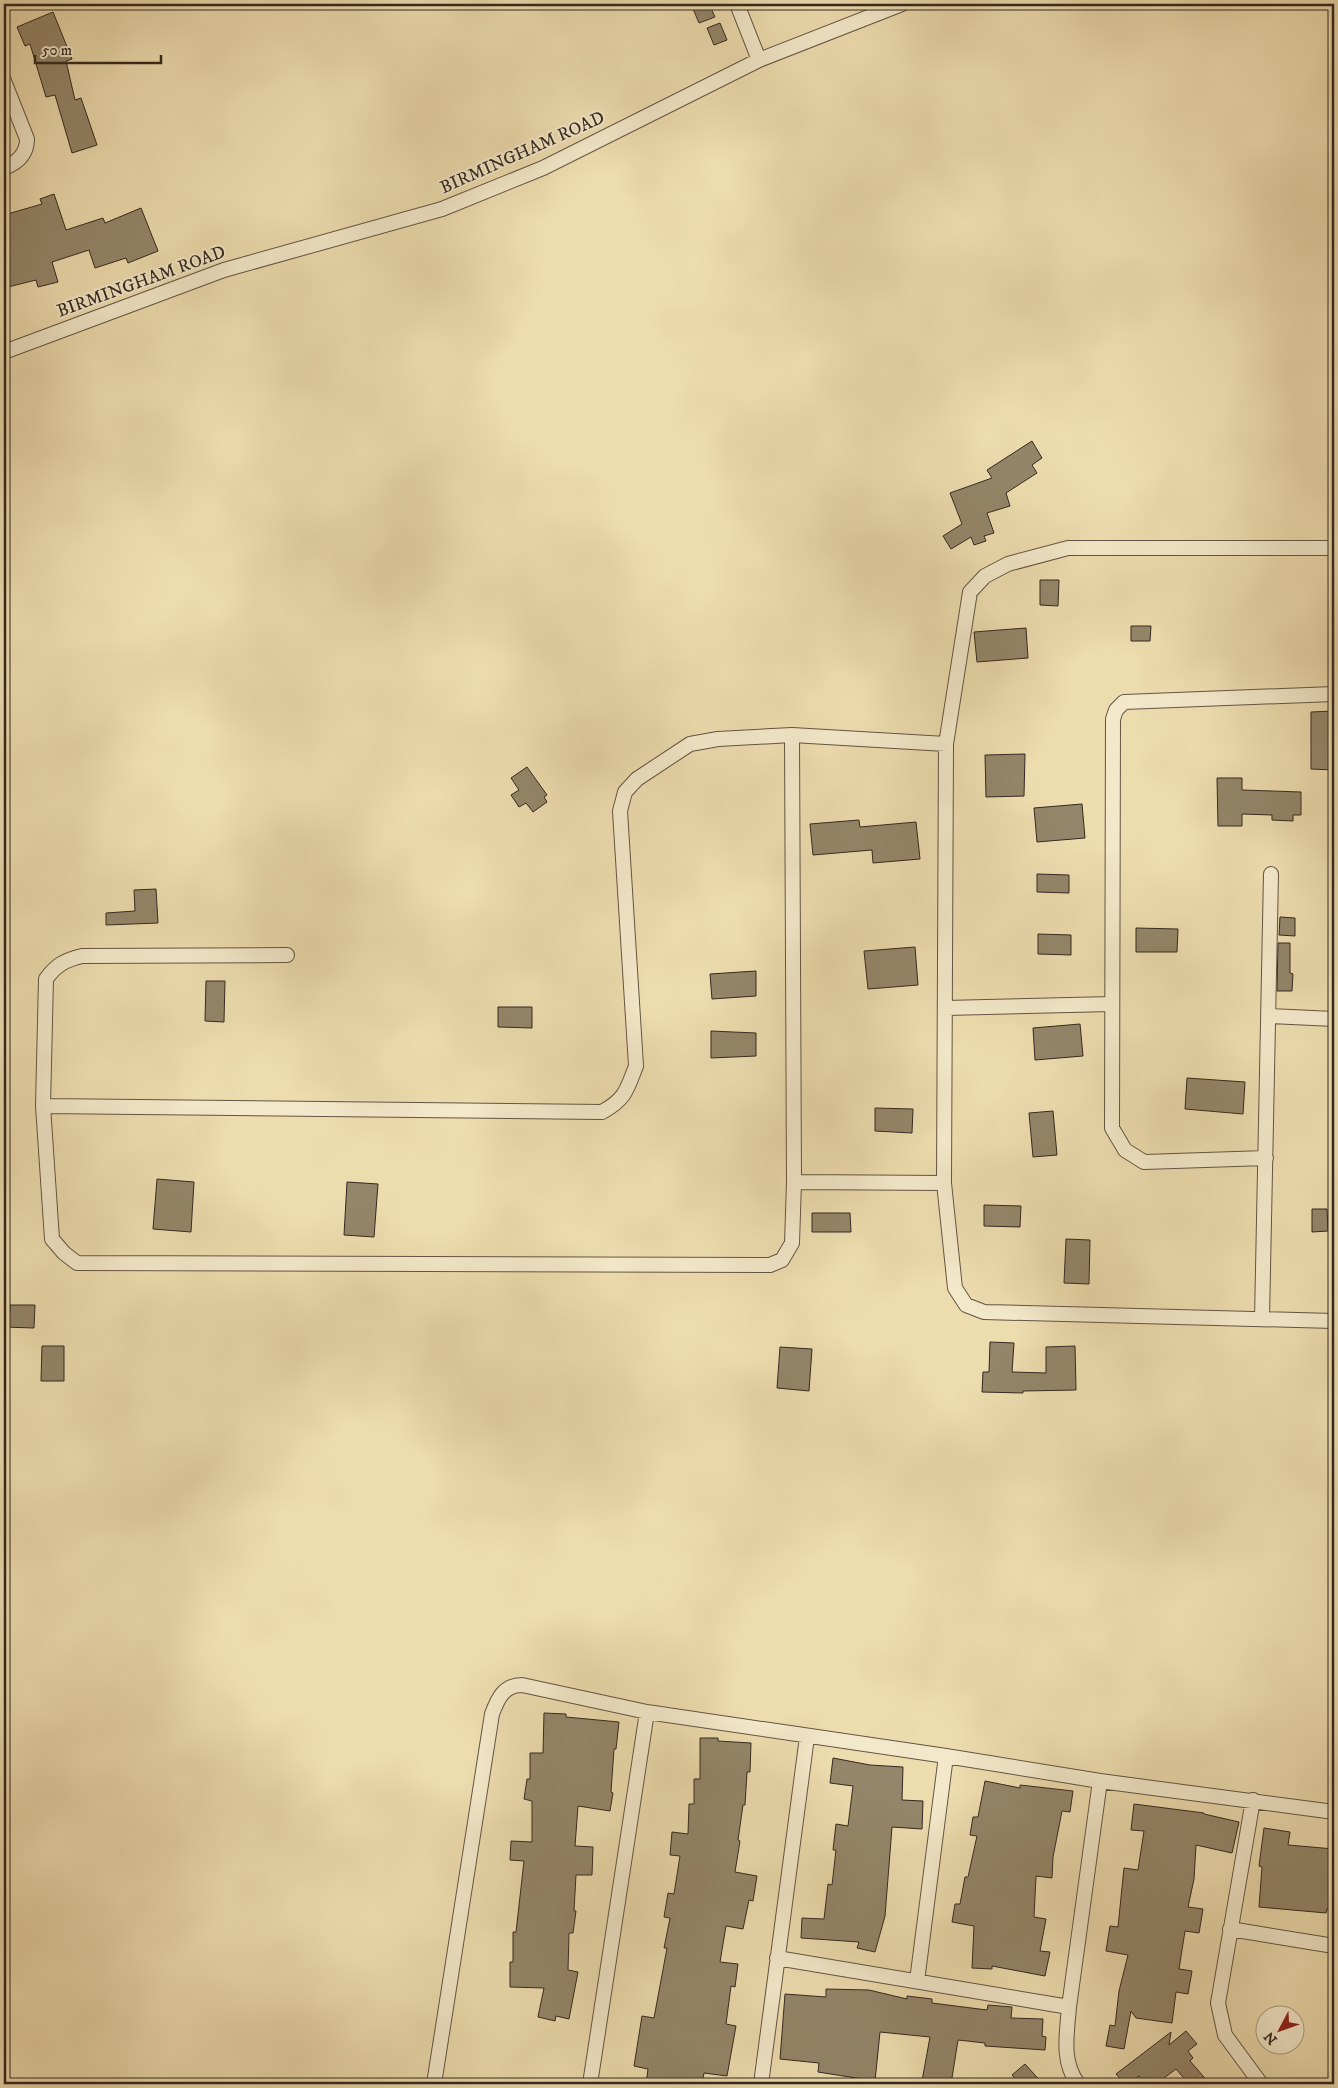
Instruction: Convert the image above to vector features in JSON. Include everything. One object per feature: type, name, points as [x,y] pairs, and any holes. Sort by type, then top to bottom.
[{"type":"street","points":[[737,4],[759,60]]},
{"type":"street","name":"BIRMINGHAM ROAD","points":[[4,352],[224,270],[442,208],[543,168],[759,60],[902,4]]},
{"type":"street","points":[[4,81],[27,139],[27,149],[10,166],[4,168]]},
{"type":"street","points":[[1334,548],[1068,548],[1008,564],[985,576],[970,592],[946,744],[944,1183],[956,1288],[966,1305],[984,1312],[1334,1321]]},
{"type":"street","points":[[1266,1158],[1144,1162],[1125,1150],[1112,1128],[1113,719],[1116,710],[1124,702],[1334,694]]},
{"type":"street","points":[[43,1106],[602,1112],[617,1104],[626,1091],[636,1066],[620,811],[625,792],[637,779],[690,744],[718,739],[792,735],[946,744]]},
{"type":"street","points":[[287,955],[82,956],[68,959],[55,967],[46,979],[43,1106],[52,1239],[64,1253],[77,1263],[770,1265],[782,1260],[792,1243],[794,1182],[792,735]]},
{"type":"street","points":[[1262,1319],[1271,874]]},
{"type":"street","points":[[945,1008],[1112,1004]]},
{"type":"street","points":[[1269,1016],[1334,1019]]},
{"type":"street","points":[[794,1182],[944,1183]]},
{"type":"street","points":[[434,2084],[492,1714],[502,1692],[512,1685],[522,1684],[647,1712],[807,1737],[946,1756],[1100,1781],[1334,1812]]},
{"type":"street","points":[[590,2084],[647,1712]]},
{"type":"street","points":[[761,2084],[807,1737]]},
{"type":"street","points":[[917,1981],[946,1756]]},
{"type":"street","points":[[1078,2084],[1067,2062],[1066,2044],[1069,2007],[1100,1781]]},
{"type":"street","points":[[1253,1800],[1218,2003],[1220,2018],[1226,2035],[1261,2084]]},
{"type":"street","points":[[1230,1929],[1334,1946]]},
{"type":"street","points":[[777,1958],[1069,2007]]},
{"type":"building","points":[[691,4],[709,4],[715,17],[699,23]]},
{"type":"building","points":[[53,12],[72,59],[66,61],[75,100],[81,98],[97,145],[72,153],[55,95],[46,97],[30,44],[25,46],[17,27]]},
{"type":"building","points":[[720,23],[727,40],[714,45],[707,28]]},
{"type":"building","points":[[54,194],[66,230],[103,218],[105,223],[141,208],[158,251],[128,263],[126,258],[95,268],[89,250],[52,262],[58,282],[38,287],[36,280],[4,288],[4,215],[42,204],[40,199]]},
{"type":"building","points":[[1032,441],[1042,458],[1032,465],[1037,473],[1006,493],[1010,506],[987,513],[994,533],[984,536],[986,541],[974,545],[971,537],[951,549],[943,536],[962,524],[950,493],[992,478],[987,470]]},
{"type":"building","points":[[1040,580],[1059,580],[1058,606],[1040,605]]},
{"type":"building","points":[[1131,626],[1151,626],[1150,641],[1131,641]]},
{"type":"building","points":[[1026,628],[1028,658],[977,662],[974,632]]},
{"type":"building","points":[[1334,711],[1334,770],[1311,769],[1311,712]]},
{"type":"building","points":[[1025,754],[1024,796],[986,797],[985,755]]},
{"type":"building","points":[[527,767],[547,795],[544,797],[547,802],[533,812],[526,803],[519,807],[511,795],[519,790],[511,778]]},
{"type":"building","points":[[1217,778],[1242,778],[1242,790],[1301,792],[1301,815],[1293,815],[1293,821],[1272,820],[1272,815],[1242,814],[1242,826],[1218,826]]},
{"type":"building","points":[[1082,804],[1085,838],[1037,842],[1034,808]]},
{"type":"building","points":[[859,820],[860,827],[916,822],[920,859],[873,863],[872,850],[813,855],[810,824]]},
{"type":"building","points":[[1037,874],[1069,875],[1069,893],[1037,892]]},
{"type":"building","points":[[156,889],[158,923],[106,925],[106,913],[135,911],[134,890]]},
{"type":"building","points":[[1280,917],[1295,918],[1295,936],[1279,935]]},
{"type":"building","points":[[1136,928],[1178,929],[1177,952],[1136,952]]},
{"type":"building","points":[[1038,934],[1071,935],[1071,955],[1038,954]]},
{"type":"building","points":[[1278,943],[1290,943],[1290,973],[1293,974],[1292,991],[1277,991]]},
{"type":"building","points":[[915,947],[918,985],[868,989],[864,951]]},
{"type":"building","points":[[756,971],[756,996],[712,999],[710,974]]},
{"type":"building","points":[[206,981],[225,981],[224,1022],[205,1021]]},
{"type":"building","points":[[498,1007],[532,1007],[532,1028],[498,1027]]},
{"type":"building","points":[[1080,1024],[1083,1056],[1035,1060],[1033,1028]]},
{"type":"building","points":[[711,1031],[756,1033],[756,1056],[711,1058]]},
{"type":"building","points":[[1187,1078],[1245,1082],[1243,1114],[1185,1109]]},
{"type":"building","points":[[875,1108],[913,1109],[912,1133],[875,1131]]},
{"type":"building","points":[[1053,1111],[1057,1155],[1033,1157],[1029,1113]]},
{"type":"building","points":[[157,1179],[194,1182],[191,1232],[153,1229]]},
{"type":"building","points":[[347,1182],[378,1184],[374,1237],[344,1235]]},
{"type":"building","points":[[984,1205],[1021,1206],[1020,1227],[984,1226]]},
{"type":"building","points":[[1312,1209],[1327,1209],[1328,1231],[1312,1232]]},
{"type":"building","points":[[812,1213],[850,1213],[851,1232],[812,1232]]},
{"type":"building","points":[[1066,1239],[1090,1240],[1089,1284],[1064,1283]]},
{"type":"building","points":[[10,1305],[35,1305],[34,1328],[4,1327],[4,1312],[10,1312]]},
{"type":"building","points":[[990,1342],[1014,1343],[1012,1372],[1046,1373],[1046,1347],[1075,1346],[1076,1390],[1023,1391],[1023,1393],[982,1392],[983,1372],[989,1372]]},
{"type":"building","points":[[42,1346],[64,1346],[64,1381],[41,1381]]},
{"type":"building","points":[[780,1347],[812,1349],[809,1391],[777,1388]]},
{"type":"building","points":[[544,1713],[566,1714],[566,1717],[619,1722],[616,1749],[614,1749],[611,1792],[613,1793],[610,1811],[578,1806],[575,1846],[593,1847],[592,1875],[576,1875],[574,1911],[576,1911],[573,1933],[569,1933],[568,1970],[578,1972],[569,2019],[556,2016],[555,2021],[538,2017],[544,1988],[510,1987],[510,1962],[513,1962],[513,1932],[516,1932],[524,1861],[510,1860],[511,1841],[532,1842],[532,1801],[524,1799],[527,1779],[530,1779],[530,1753],[543,1753]]},
{"type":"building","points":[[700,1738],[718,1738],[718,1741],[751,1743],[750,1772],[747,1772],[745,1805],[743,1805],[735,1872],[757,1876],[753,1901],[749,1900],[743,1929],[726,1926],[720,1962],[738,1964],[735,1987],[731,1986],[726,2024],[736,2026],[727,2076],[704,2073],[702,2084],[646,2084],[648,2069],[634,2066],[642,2016],[654,2018],[667,1948],[664,1948],[670,1918],[664,1917],[668,1893],[674,1894],[680,1856],[670,1855],[672,1832],[688,1834],[689,1804],[694,1804],[694,1779],[700,1779]]},
{"type":"building","points":[[833,1758],[870,1765],[903,1767],[902,1800],[923,1801],[922,1829],[892,1827],[885,1916],[875,1952],[857,1948],[859,1942],[801,1938],[802,1918],[824,1919],[828,1884],[832,1885],[836,1850],[833,1850],[836,1824],[848,1826],[853,1786],[830,1783]]},
{"type":"building","points":[[985,1781],[1020,1788],[1020,1785],[1073,1791],[1070,1812],[1062,1811],[1053,1857],[1052,1878],[1036,1876],[1034,1917],[1046,1919],[1040,1951],[1050,1952],[1045,1976],[992,1966],[992,1969],[972,1968],[974,1926],[952,1922],[955,1904],[960,1904],[965,1877],[968,1877],[977,1836],[970,1835],[973,1817],[978,1817]]},
{"type":"building","points":[[1134,1804],[1204,1813],[1239,1822],[1232,1853],[1196,1845],[1194,1879],[1188,1907],[1203,1909],[1199,1933],[1185,1931],[1179,1969],[1192,1971],[1188,1994],[1176,1992],[1172,2023],[1136,2018],[1131,2011],[1124,2049],[1106,2046],[1110,2025],[1115,2026],[1119,1991],[1128,1955],[1106,1951],[1110,1926],[1118,1927],[1124,1868],[1138,1870],[1144,1831],[1131,1830]]},
{"type":"building","points":[[1264,1828],[1290,1832],[1288,1845],[1334,1849],[1334,1909],[1327,1909],[1326,1913],[1259,1907],[1262,1867],[1259,1866]]},
{"type":"building","points":[[826,1989],[869,1990],[907,1999],[907,1996],[932,1999],[932,2003],[987,2010],[988,2005],[1012,2007],[1011,2018],[1043,2019],[1042,2036],[1046,2037],[1045,2050],[985,2046],[985,2043],[958,2040],[951,2084],[922,2081],[930,2037],[880,2032],[875,2081],[818,2072],[819,2063],[780,2059],[785,1994],[826,1997]]},
{"type":"building","points":[[1186,2031],[1197,2044],[1188,2051],[1193,2058],[1190,2061],[1210,2084],[1189,2084],[1176,2069],[1156,2084],[1145,2084],[1139,2076],[1125,2084],[1116,2074],[1171,2032],[1169,2045]]},
{"type":"building","points":[[1025,2064],[1043,2084],[1020,2084],[1012,2075]]}]
